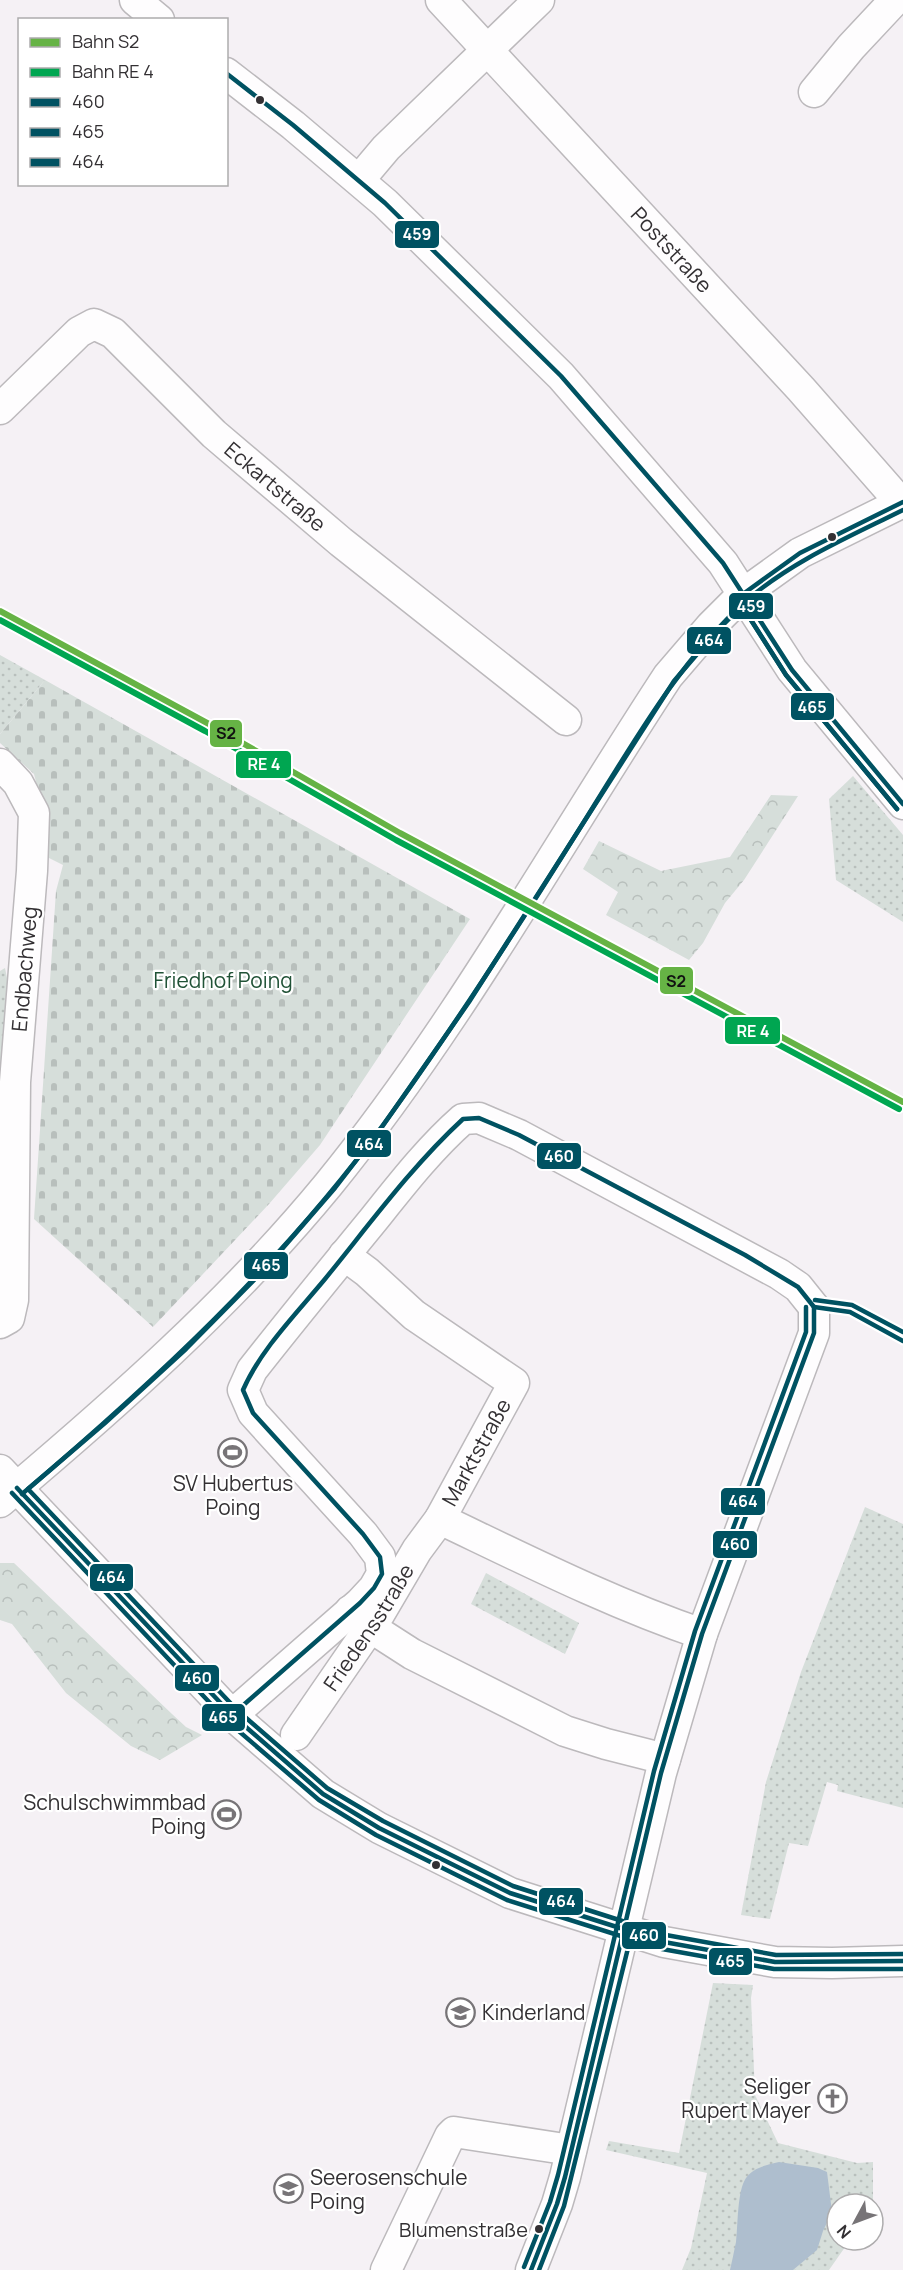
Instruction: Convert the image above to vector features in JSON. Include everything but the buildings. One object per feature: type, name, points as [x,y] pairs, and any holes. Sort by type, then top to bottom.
[{"type":"street","points":[[135,0],[157,18]]},
{"type":"street","name":"Poststraße","points":[[441,0],[801,389],[902,503]]},
{"type":"street","points":[[359,180],[386,148],[539,0]]},
{"type":"street","points":[[814,92],[851,47],[895,0]]},
{"type":"street","points":[[228,75],[359,180],[561,376],[723,563],[792,670],[903,804]]},
{"type":"street","name":"Eckartstraße","points":[[0,409],[79,332],[94,324],[113,333],[214,434],[340,542],[566,720]]},
{"type":"street","points":[[902,503],[800,553],[743,594],[709,629],[668,676],[432,1043],[373,1127],[328,1185],[235,1289],[146,1376],[6,1487],[232,1715],[323,1794],[379,1828],[490,1885],[664,1942],[775,1962],[903,1961]]},
{"type":"street","name":"Endbachweg","points":[[0,764],[18,783],[34,813],[32,871],[15,1082],[13,1300],[9,1318],[0,1323]]},
{"type":"street","name":"Friedensstraße","points":[[296,1735],[382,1574],[380,1557],[363,1534],[253,1413],[243,1390],[252,1370],[344,1255],[448,1132],[463,1119],[479,1118],[519,1135],[778,1274],[798,1287],[814,1307],[814,1333],[702,1634]]},
{"type":"street","name":"Marktstraße","points":[[344,1255],[367,1272],[414,1315],[514,1383],[440,1519],[605,1597],[702,1634]]},
{"type":"street","name":"Friedensstraße","points":[[232,1715],[360,1619],[440,1519]]},
{"type":"street","points":[[360,1619],[412,1654],[565,1731],[665,1759]]},
{"type":"street","points":[[531,2270],[557,2204],[572,2150],[625,1930],[630,1898],[665,1759],[702,1634]]},
{"type":"street","points":[[386,2270],[450,2136],[454,2132],[572,2150]]},
{"type":"green space","points":[[0,655],[45,680],[0,734]]},
{"type":"green space","name":"Friedhof Poing","points":[[45,680],[470,919],[320,1145],[269,1204],[153,1327],[34,1219],[56,891],[63,865],[41,854],[44,813],[34,774],[0,743],[0,734]]},
{"type":"green space","points":[[853,776],[903,835],[903,922],[836,880],[829,799]]},
{"type":"green space","points":[[771,795],[798,796],[744,880],[725,903],[703,943],[689,960],[606,915],[618,892],[583,869],[599,841],[661,871],[730,857]]},
{"type":"green space","points":[[5,968],[12,1003],[0,1195],[0,971]]},
{"type":"green space","points":[[865,1507],[903,1524],[903,1808],[837,1791],[838,1785],[827,1782],[808,1846],[789,1843],[770,1919],[741,1915],[766,1782],[801,1672]]},
{"type":"green space","points":[[0,1563],[14,1563],[186,1727],[202,1735],[160,1760],[131,1746],[66,1693],[12,1624],[0,1620]]},
{"type":"green space","points":[[486,1573],[579,1623],[565,1654],[471,1604]]},
{"type":"green space","points":[[713,1983],[753,1985],[751,1998],[755,2095],[778,2143],[857,2163],[873,2162],[873,2192],[825,2192],[825,2252],[842,2252],[829,2270],[682,2270],[691,2248],[707,2173],[606,2150],[609,2141],[679,2153]]},
{"type":"water","points":[[779,2162],[818,2168],[827,2172],[830,2192],[825,2192],[825,2227],[817,2250],[793,2270],[730,2270],[743,2184],[753,2171]]},
{"type":"rail line","name":"S2","points":[[0,611],[209,724],[400,833],[903,1102]]},
{"type":"transit line","name":"459","points":[[228,75],[293,125],[385,203],[561,376],[723,563],[792,670],[903,804]]},
{"type":"transit line","name":"459","points":[[743,594],[800,553],[903,502]]},
{"type":"transit line","name":"465","points":[[22,1494],[120,1409],[213,1320],[302,1226],[343,1176],[409,1089],[459,1015],[656,708],[698,652],[721,626],[746,601],[782,574],[903,510]]},
{"type":"transit line","name":"465","points":[[737,598],[786,675],[897,809]]},
{"type":"transit line","name":"464","points":[[897,809],[786,675],[742,606],[674,681],[469,1002],[382,1127],[335,1188],[263,1271],[186,1349],[28,1489],[237,1710],[327,1788],[383,1821],[513,1886],[666,1935],[776,1955],[903,1954]]},
{"type":"transit line","points":[[0,620],[205,731],[396,840],[899,1109]]},
{"type":"transit line","name":"460","points":[[232,1715],[360,1603],[374,1588],[382,1574],[380,1557],[363,1534],[253,1413],[243,1390],[259,1360],[280,1332],[408,1176],[463,1119],[479,1118],[519,1135],[745,1255],[798,1287],[814,1307]]},
{"type":"transit line","name":"464","points":[[815,1300],[852,1305],[903,1332]]},
{"type":"transit line","name":"464","points":[[524,2267],[550,2202],[558,2175],[654,1771],[695,1631],[806,1332],[806,1307]]},
{"type":"transit line","name":"460","points":[[814,1307],[850,1312],[903,1341]]},
{"type":"transit line","name":"460","points":[[531,2270],[565,2177],[661,1773],[702,1634],[814,1333],[814,1307]]},
{"type":"transit line","name":"460","points":[[17,1488],[232,1715],[323,1794],[379,1828],[510,1893],[664,1942],[775,1962],[903,1961]]},
{"type":"transit line","name":"465","points":[[12,1493],[227,1721],[319,1800],[376,1835],[507,1900],[662,1949],[774,1969],[903,1969]]},
{"type":"transit line","name":"465","points":[[539,2270],[564,2206],[632,1932]]},
{"type":"place","name":"SV Hubertus Poing","points":[[233,1452]]},
{"type":"place","name":"Schulschwimmbad Poing","points":[[227,1814]]},
{"type":"place","name":"Kinderland","points":[[461,2012]]},
{"type":"place","name":"Seliger Rupert Mayer","points":[[832,2098]]},
{"type":"place","name":"Seerosenschule Poing","points":[[289,2189]]},
{"type":"place","name":"Blumenstraße","points":[[539,2229]]}]
